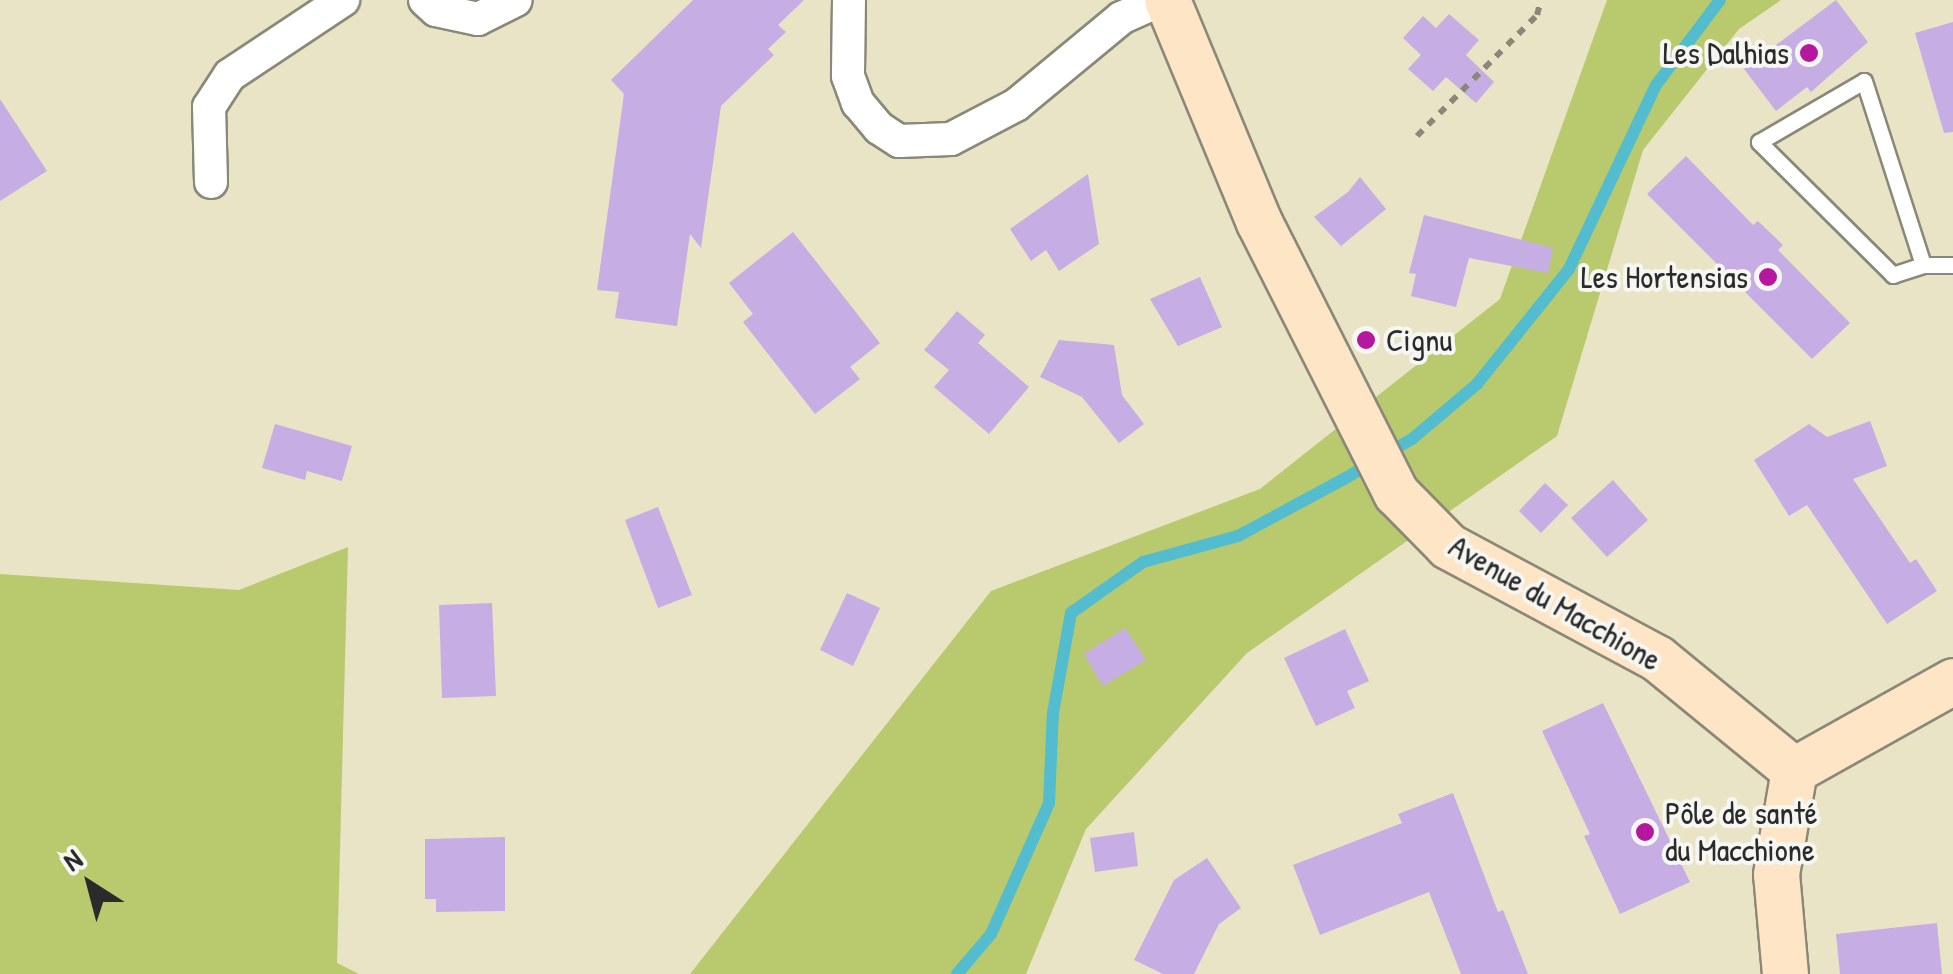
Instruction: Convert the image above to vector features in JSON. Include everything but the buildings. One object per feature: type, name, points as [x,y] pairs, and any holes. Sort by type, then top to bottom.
[{"type":"main road","name":"Avenue du Macchione","points":[[1164,0],[1258,222],[1396,493],[1448,546],[1657,658],[1794,770]]},
{"type":"main road","points":[[1785,974],[1776,874],[1794,770],[1953,681]]},
{"type":"street","points":[[212,182],[209,106],[230,76],[343,0]]},
{"type":"street","points":[[425,0],[436,10],[478,19],[516,0]]},
{"type":"street","points":[[850,0],[848,76],[858,103],[898,141],[951,139],[1016,105],[1121,18],[1164,0]]},
{"type":"lane","points":[[1924,265],[1864,81],[1760,142],[1894,275],[1924,265],[1953,265]]},
{"type":"path","points":[[1416,136],[1537,15],[1541,0]]},
{"type":"green space","points":[[1607,0],[1781,0],[1739,29],[1643,150],[1557,436],[1247,653],[1086,829],[1026,974],[690,974],[991,591],[1260,489],[1500,299]]},
{"type":"green space","points":[[348,547],[337,963],[359,974],[0,974],[0,574],[239,590]]},
{"type":"waterway","points":[[957,974],[991,934],[1049,803],[1053,713],[1071,613],[1143,562],[1238,536],[1344,479],[1412,439],[1477,384],[1569,269],[1656,85],[1720,0]]},
{"type":"place","name":"Les Dalhias","points":[[1809,53]]},
{"type":"place","name":"Les Hortensias","points":[[1768,277]]},
{"type":"place","name":"Cignu","points":[[1366,340]]},
{"type":"place","name":"Pôle de santé du Macchione","points":[[1645,832]]}]
